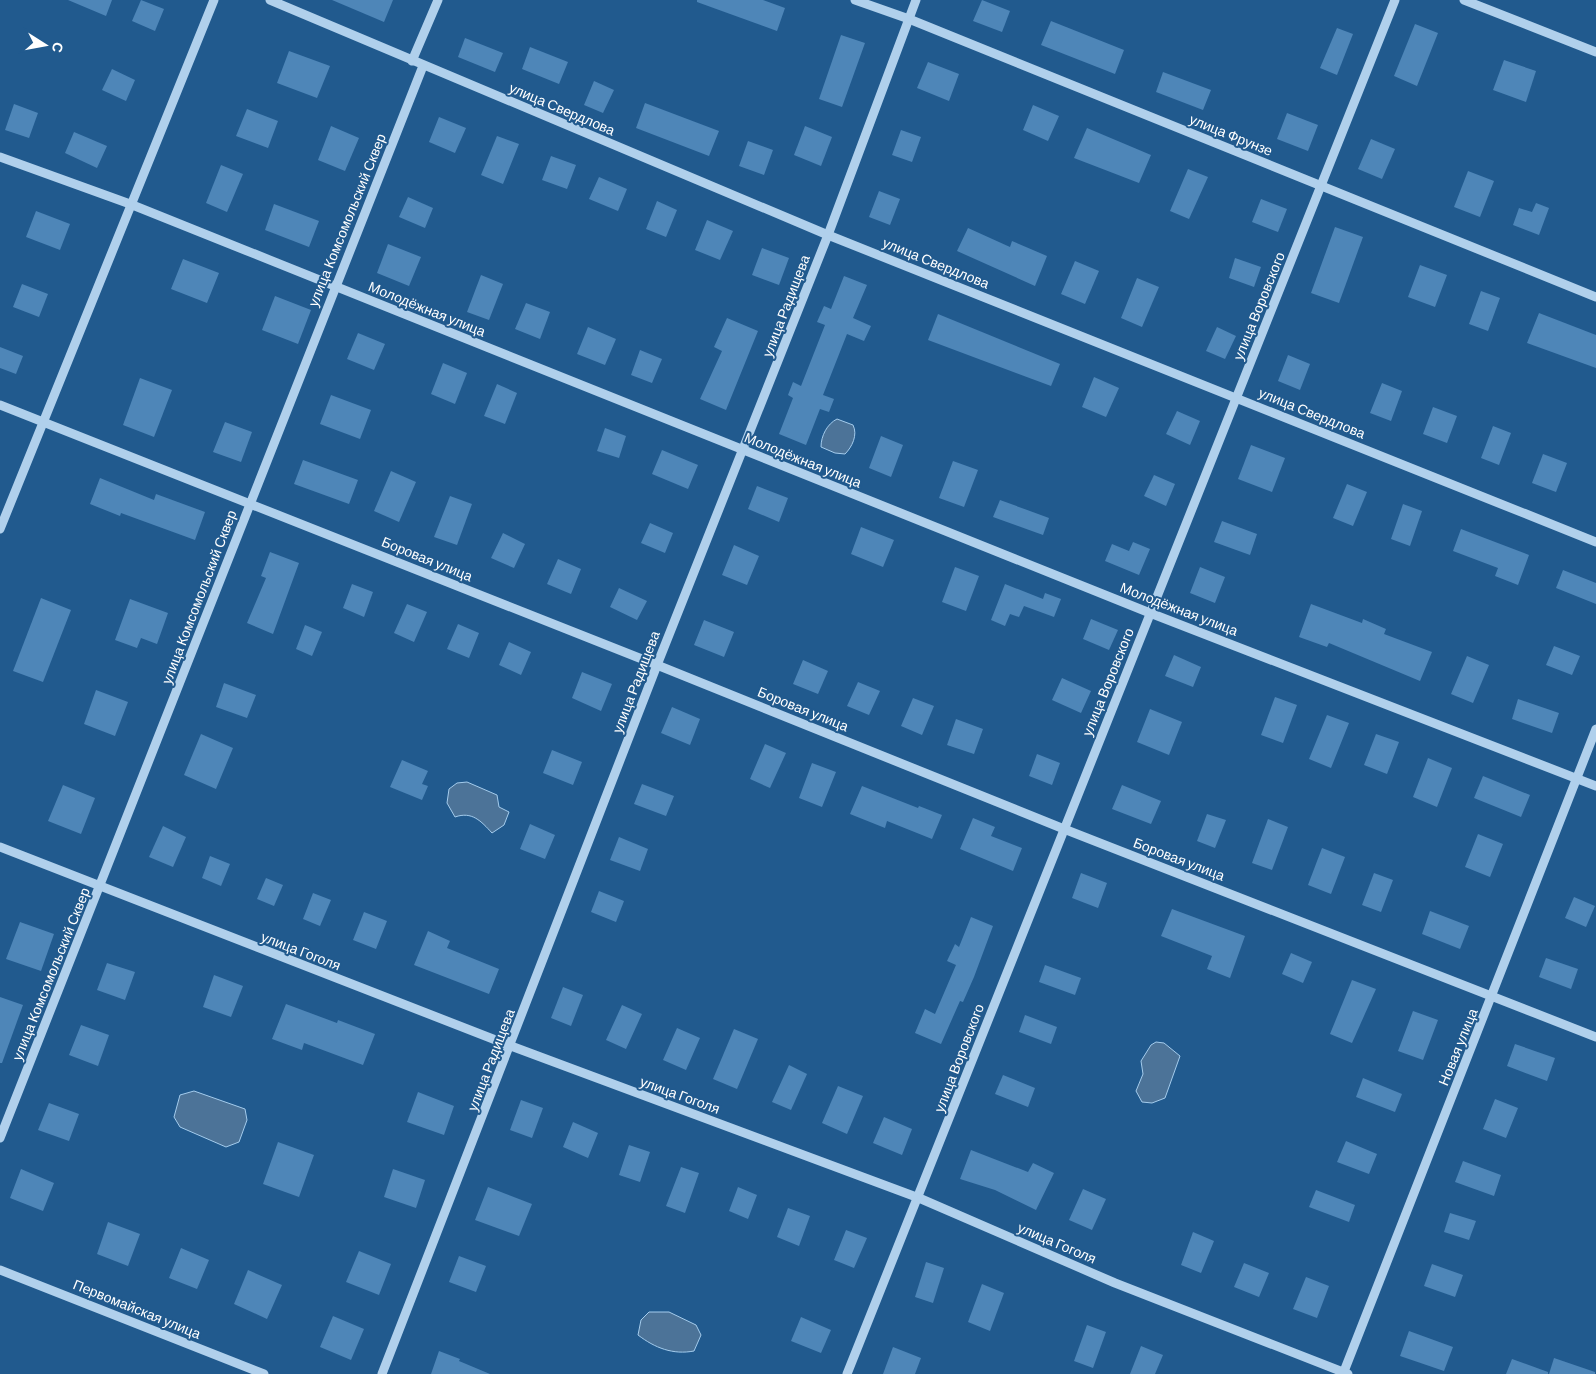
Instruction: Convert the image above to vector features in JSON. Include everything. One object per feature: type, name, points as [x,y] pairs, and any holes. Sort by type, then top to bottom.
[{"type":"street","points":[[0,529],[214,0]]},
{"type":"street","name":"улица Свердлова","points":[[270,0],[828,235],[1596,542]]},
{"type":"street","points":[[412,61],[438,0]]},
{"type":"street","name":"улица Фрунзе","points":[[855,0],[909,19],[1596,297]]},
{"type":"street","name":"улица Радищева","points":[[382,1374],[511,1046],[657,665],[744,451],[828,235],[916,0]]},
{"type":"street","name":"улица Воровского","points":[[847,1374],[919,1198],[1150,613],[1396,0]]},
{"type":"street","points":[[1464,0],[1596,52]]},
{"type":"street","name":"улица Комсомольский Сквер","points":[[0,1138],[423,66]]},
{"type":"street","name":"Молодёжная улица","points":[[0,157],[130,204],[1150,613],[1596,786]]},
{"type":"street","name":"Боровая улица","points":[[0,405],[657,665],[1064,830],[1596,1037]]},
{"type":"street","name":"Новая улица","points":[[1345,1374],[1596,729]]},
{"type":"street","name":"улица Гоголя","points":[[0,847],[100,888],[511,1046],[919,1198],[1115,1283],[1345,1374]]},
{"type":"street","name":"Первомайская улица","points":[[0,1270],[264,1374]]},
{"type":"water","points":[[837,419],[853,425],[855,433],[854,441],[845,454],[835,453],[821,447],[825,431]]},
{"type":"water","points":[[467,782],[497,795],[499,807],[509,812],[504,825],[492,833],[476,818],[466,815],[455,817],[447,803],[449,789],[457,783]]},
{"type":"water","points":[[1156,1042],[1164,1043],[1180,1056],[1165,1098],[1152,1103],[1142,1102],[1136,1091],[1143,1074],[1141,1061],[1151,1045]]},
{"type":"water","points":[[194,1091],[245,1109],[247,1120],[239,1142],[226,1147],[180,1127],[174,1117],[180,1095]]},
{"type":"water","points":[[649,1312],[669,1312],[696,1325],[701,1335],[694,1351],[679,1352],[664,1349],[651,1344],[638,1335],[641,1320]]},
{"type":"building","points":[[68,0],[112,0],[106,16]]},
{"type":"building","points":[[141,0],[164,9],[155,31],[132,21]]},
{"type":"building","points":[[332,0],[393,0],[384,22]]},
{"type":"building","points":[[697,0],[763,0],[785,8],[777,31],[697,2]]},
{"type":"building","points":[[982,0],[1010,11],[1002,32],[973,21]]},
{"type":"building","points":[[1051,21],[1124,50],[1115,74],[1041,45]]},
{"type":"building","points":[[1415,24],[1438,33],[1417,86],[1394,76]]},
{"type":"building","points":[[1337,28],[1353,34],[1337,75],[1320,68]]},
{"type":"building","points":[[841,35],[865,43],[842,107],[819,99]]},
{"type":"building","points":[[465,38],[503,53],[495,72],[458,57]]},
{"type":"building","points":[[530,47],[568,62],[559,84],[522,69]]},
{"type":"building","points":[[289,51],[330,66],[317,98],[277,83]]},
{"type":"building","points":[[1504,60],[1536,71],[1526,102],[1493,90]]},
{"type":"building","points":[[928,62],[959,74],[949,101],[917,88]]},
{"type":"building","points":[[112,69],[135,80],[126,101],[102,90]]},
{"type":"building","points":[[1163,72],[1211,90],[1203,110],[1156,92]]},
{"type":"building","points":[[594,81],[614,90],[603,113],[584,105]]},
{"type":"building","points":[[645,103],[719,131],[709,156],[636,128]]},
{"type":"building","points":[[14,104],[38,113],[29,138],[5,130]]},
{"type":"building","points":[[1033,105],[1059,116],[1048,141],[1023,130]]},
{"type":"building","points":[[247,109],[278,121],[268,148],[236,136]]},
{"type":"building","points":[[1287,113],[1318,125],[1308,151],[1277,139]]},
{"type":"building","points":[[439,117],[466,128],[455,153],[429,142]]},
{"type":"building","points":[[331,126],[359,138],[345,171],[318,160]]},
{"type":"building","points":[[805,126],[832,137],[821,166],[794,155]]},
{"type":"building","points":[[1087,128],[1151,155],[1139,183],[1074,158]]},
{"type":"building","points":[[901,130],[921,137],[912,162],[892,155]]},
{"type":"building","points":[[74,132],[107,146],[97,168],[65,153]]},
{"type":"building","points":[[497,136],[519,144],[503,184],[481,175]]},
{"type":"building","points":[[1371,139],[1395,149],[1382,179],[1358,169]]},
{"type":"building","points":[[748,141],[773,150],[764,175],[739,166]]},
{"type":"building","points":[[551,156],[576,165],[567,189],[542,180]]},
{"type":"building","points":[[221,165],[243,174],[227,212],[206,203]]},
{"type":"building","points":[[1188,169],[1208,177],[1189,219],[1170,211]]},
{"type":"building","points":[[1468,171],[1494,181],[1480,217],[1454,207]]},
{"type":"building","points":[[599,177],[627,189],[618,211],[589,199]]},
{"type":"building","points":[[879,191],[900,199],[890,225],[869,217]]},
{"type":"building","points":[[408,197],[433,208],[425,228],[399,217]]},
{"type":"building","points":[[1261,199],[1287,209],[1278,232],[1252,222]]},
{"type":"building","points":[[657,201],[677,210],[666,237],[646,229]]},
{"type":"building","points":[[1536,203],[1549,208],[1539,235],[1513,225],[1519,208],[1532,212]]},
{"type":"building","points":[[274,204],[319,221],[309,247],[265,230]]},
{"type":"building","points":[[36,211],[70,224],[60,250],[26,237]]},
{"type":"building","points":[[707,220],[733,231],[720,260],[695,250]]},
{"type":"building","points":[[1335,227],[1363,237],[1339,303],[1311,293]]},
{"type":"building","points":[[968,228],[1010,247],[1012,241],[1047,256],[1035,286],[957,251]]},
{"type":"building","points":[[388,244],[421,257],[409,286],[377,273]]},
{"type":"building","points":[[762,248],[789,258],[779,285],[752,275]]},
{"type":"building","points":[[1235,258],[1261,267],[1254,287],[1229,278]]},
{"type":"building","points":[[183,259],[219,273],[207,303],[171,289]]},
{"type":"building","points":[[1075,261],[1099,271],[1085,304],[1061,294]]},
{"type":"building","points":[[1420,265],[1447,275],[1435,307],[1408,297]]},
{"type":"building","points":[[481,275],[503,284],[489,320],[467,312]]},
{"type":"building","points":[[844,276],[867,285],[853,318],[871,326],[864,341],[847,334],[823,395],[834,399],[829,412],[820,409],[806,445],[779,434],[793,398],[788,395],[793,382],[801,386],[825,325],[817,322],[824,306],[831,309]]},
{"type":"building","points":[[1137,278],[1159,287],[1142,327],[1121,318]]},
{"type":"building","points":[[22,284],[48,294],[39,317],[13,307]]},
{"type":"building","points":[[1481,291],[1500,298],[1488,331],[1469,324]]},
{"type":"building","points":[[275,296],[311,310],[298,344],[262,330]]},
{"type":"building","points":[[526,303],[550,312],[540,339],[515,329]]},
{"type":"building","points":[[1539,313],[1596,335],[1596,368],[1527,343]]},
{"type":"building","points":[[938,314],[1060,364],[1051,386],[928,340]]},
{"type":"building","points":[[727,318],[758,331],[726,410],[700,399],[722,351],[714,347]]},
{"type":"building","points":[[588,327],[616,339],[605,365],[577,354]]},
{"type":"building","points":[[1217,327],[1236,336],[1225,359],[1206,351]]},
{"type":"building","points":[[358,333],[385,344],[374,370],[347,359]]},
{"type":"building","points":[[0,347],[23,356],[16,374],[0,368]]},
{"type":"building","points":[[640,350],[662,359],[652,383],[631,375]]},
{"type":"building","points":[[1288,355],[1310,364],[1300,390],[1278,381]]},
{"type":"building","points":[[443,363],[467,373],[455,404],[431,394]]},
{"type":"building","points":[[1094,377],[1119,388],[1106,417],[1082,407]]},
{"type":"building","points":[[140,378],[172,390],[154,437],[123,425]]},
{"type":"building","points":[[1382,383],[1402,391],[1391,421],[1370,413]]},
{"type":"building","points":[[497,384],[517,393],[505,424],[484,416]]},
{"type":"building","points":[[331,395],[371,410],[360,439],[320,424]]},
{"type":"building","points":[[1433,407],[1457,416],[1447,443],[1423,434]]},
{"type":"building","points":[[1177,411],[1200,421],[1190,445],[1166,434]]},
{"type":"building","points":[[225,422],[252,432],[241,462],[213,452]]},
{"type":"building","points":[[1493,426],[1511,433],[1499,465],[1481,458]]},
{"type":"building","points":[[605,428],[626,436],[619,458],[597,451]]},
{"type":"building","points":[[881,436],[903,445],[891,477],[869,468]]},
{"type":"building","points":[[1251,445],[1285,458],[1272,492],[1238,479]]},
{"type":"building","points":[[662,450],[698,465],[688,489],[652,474]]},
{"type":"building","points":[[1543,454],[1567,463],[1556,492],[1532,483]]},
{"type":"building","points":[[303,460],[358,480],[349,504],[294,484]]},
{"type":"building","points":[[953,461],[978,470],[964,507],[939,498]]},
{"type":"building","points":[[391,471],[416,482],[399,522],[374,511]]},
{"type":"building","points":[[1154,475],[1175,484],[1166,506],[1144,496]]},
{"type":"building","points":[[100,478],[154,500],[156,494],[205,512],[195,540],[121,513],[120,516],[90,504]]},
{"type":"building","points":[[1347,484],[1367,492],[1353,526],[1333,518]]},
{"type":"building","points":[[757,486],[788,498],[779,522],[748,509]]},
{"type":"building","points":[[450,496],[472,504],[457,545],[434,537]]},
{"type":"building","points":[[1000,500],[1049,518],[1043,535],[993,517]]},
{"type":"building","points":[[1403,504],[1422,511],[1410,546],[1391,539]]},
{"type":"building","points":[[1222,521],[1257,534],[1250,555],[1214,542]]},
{"type":"building","points":[[650,523],[673,533],[665,553],[641,543]]},
{"type":"building","points":[[861,527],[894,540],[883,567],[851,554]]},
{"type":"building","points":[[1461,529],[1529,555],[1518,585],[1495,576],[1498,568],[1453,551]]},
{"type":"building","points":[[503,533],[525,544],[514,568],[491,558]]},
{"type":"building","points":[[1133,542],[1150,549],[1139,575],[1105,561],[1112,544],[1129,551]]},
{"type":"building","points":[[734,545],[759,556],[747,585],[722,575]]},
{"type":"building","points":[[270,552],[299,563],[273,634],[247,623],[266,578],[261,576]]},
{"type":"building","points":[[558,559],[581,569],[571,594],[547,584]]},
{"type":"building","points":[[955,567],[979,576],[966,611],[942,602]]},
{"type":"building","points":[[1200,567],[1225,577],[1215,603],[1190,593]]},
{"type":"building","points":[[1563,570],[1596,583],[1596,604],[1556,588]]},
{"type":"building","points":[[352,584],[373,592],[364,617],[343,608]]},
{"type":"building","points":[[1005,584],[1043,599],[1045,593],[1061,599],[1054,617],[1024,606],[1019,617],[1010,614],[1005,626],[991,620]]},
{"type":"building","points":[[619,588],[647,601],[637,620],[610,607]]},
{"type":"building","points":[[41,598],[71,610],[43,682],[13,671]]},
{"type":"building","points":[[130,599],[168,613],[157,644],[141,638],[137,648],[115,640]]},
{"type":"building","points":[[407,604],[427,612],[414,642],[394,633]]},
{"type":"building","points":[[1311,604],[1362,623],[1363,619],[1386,629],[1384,634],[1432,652],[1420,681],[1329,643],[1327,647],[1299,637]]},
{"type":"building","points":[[1091,619],[1118,630],[1109,650],[1083,639]]},
{"type":"building","points":[[704,620],[734,632],[724,657],[694,645]]},
{"type":"building","points":[[458,624],[479,633],[469,658],[447,649]]},
{"type":"building","points":[[305,625],[322,632],[312,656],[296,649]]},
{"type":"building","points":[[509,642],[531,652],[521,675],[499,665]]},
{"type":"building","points":[[1554,646],[1580,656],[1572,675],[1546,665]]},
{"type":"building","points":[[1174,655],[1201,667],[1193,687],[1165,676]]},
{"type":"building","points":[[1467,656],[1489,665],[1473,703],[1451,694]]},
{"type":"building","points":[[803,660],[828,671],[818,694],[793,684]]},
{"type":"building","points":[[582,672],[612,684],[601,711],[572,698]]},
{"type":"building","points":[[1062,678],[1091,691],[1081,713],[1052,700]]},
{"type":"building","points":[[858,682],[880,691],[869,715],[847,706]]},
{"type":"building","points":[[224,683],[256,695],[247,718],[216,707]]},
{"type":"building","points":[[96,690],[128,702],[115,736],[84,724]]},
{"type":"building","points":[[1275,697],[1297,705],[1283,743],[1261,735]]},
{"type":"building","points":[[913,698],[934,706],[922,735],[901,726]]},
{"type":"building","points":[[1518,699],[1559,713],[1552,733],[1512,719]]},
{"type":"building","points":[[672,707],[700,719],[690,745],[661,733]]},
{"type":"building","points":[[1150,709],[1182,722],[1169,755],[1137,742]]},
{"type":"building","points":[[1327,715],[1349,723],[1331,768],[1309,759]]},
{"type":"building","points":[[956,719],[983,729],[974,754],[947,745]]},
{"type":"building","points":[[201,734],[233,748],[216,789],[184,775]]},
{"type":"building","points":[[1376,734],[1399,742],[1387,774],[1364,765]]},
{"type":"building","points":[[765,744],[786,753],[770,788],[750,779]]},
{"type":"building","points":[[552,750],[582,762],[573,785],[543,773]]},
{"type":"building","points":[[1037,754],[1060,763],[1052,785],[1029,776]]},
{"type":"building","points":[[1428,758],[1452,768],[1437,807],[1413,797]]},
{"type":"building","points":[[402,760],[428,771],[422,784],[428,786],[422,800],[390,787]]},
{"type":"building","points":[[812,763],[836,772],[822,807],[799,798]]},
{"type":"building","points":[[1483,776],[1530,795],[1521,817],[1474,798]]},
{"type":"building","points":[[642,784],[674,796],[666,816],[634,804]]},
{"type":"building","points":[[63,785],[95,798],[81,834],[48,821]]},
{"type":"building","points":[[1122,785],[1161,801],[1151,824],[1112,809]]},
{"type":"building","points":[[862,786],[918,808],[919,806],[942,815],[932,839],[887,821],[885,828],[850,814]]},
{"type":"building","points":[[1207,814],[1226,820],[1215,848],[1197,841]]},
{"type":"building","points":[[973,818],[995,827],[991,836],[1022,848],[1013,871],[960,849]]},
{"type":"building","points":[[1268,819],[1288,827],[1272,870],[1252,863]]},
{"type":"building","points":[[530,824],[555,835],[545,859],[520,849]]},
{"type":"building","points":[[163,826],[186,837],[173,867],[149,857]]},
{"type":"building","points":[[1478,834],[1503,844],[1490,877],[1465,867]]},
{"type":"building","points":[[619,837],[648,849],[640,871],[610,860]]},
{"type":"building","points":[[1322,848],[1345,857],[1331,894],[1308,885]]},
{"type":"building","points":[[210,856],[230,864],[221,886],[202,878]]},
{"type":"building","points":[[1081,873],[1107,883],[1098,908],[1072,898]]},
{"type":"building","points":[[1374,873],[1393,880],[1381,912],[1362,905]]},
{"type":"building","points":[[266,878],[283,885],[274,906],[257,899]]},
{"type":"building","points":[[599,891],[624,901],[616,922],[591,912]]},
{"type":"building","points":[[313,893],[331,900],[320,926],[303,919]]},
{"type":"building","points":[[1574,897],[1595,906],[1586,927],[1565,918]]},
{"type":"building","points":[[1172,909],[1245,936],[1230,978],[1207,969],[1212,956],[1161,936]]},
{"type":"building","points":[[1430,911],[1469,926],[1460,949],[1422,934]]},
{"type":"building","points":[[364,912],[387,921],[376,949],[353,940]]},
{"type":"building","points":[[971,917],[993,926],[963,1002],[960,1001],[941,1044],[915,1033],[925,1009],[935,1014],[956,965],[947,961],[955,944],[959,947]]},
{"type":"building","points":[[20,922],[54,934],[41,971],[6,959]]},
{"type":"building","points":[[428,931],[450,941],[447,948],[499,969],[489,994],[414,965]]},
{"type":"building","points":[[1291,953],[1312,962],[1303,983],[1282,974]]},
{"type":"building","points":[[1546,958],[1578,969],[1571,989],[1539,977]]},
{"type":"building","points":[[107,963],[135,972],[125,1000],[97,990]]},
{"type":"building","points":[[1045,965],[1081,978],[1075,995],[1039,982]]},
{"type":"building","points":[[214,975],[243,986],[231,1017],[203,1007]]},
{"type":"building","points":[[1352,980],[1376,989],[1352,1043],[1330,1034]]},
{"type":"building","points":[[563,987],[583,995],[571,1026],[551,1018]]},
{"type":"building","points":[[0,997],[23,1005],[2,1063],[0,1063]]},
{"type":"building","points":[[286,1004],[337,1023],[338,1020],[375,1034],[363,1065],[304,1043],[302,1050],[272,1039]]},
{"type":"building","points":[[622,1005],[642,1014],[626,1049],[606,1040]]},
{"type":"building","points":[[1413,1011],[1438,1020],[1423,1060],[1398,1051]]},
{"type":"building","points":[[1025,1015],[1057,1027],[1051,1044],[1019,1032]]},
{"type":"building","points":[[81,1025],[109,1035],[98,1066],[69,1055]]},
{"type":"building","points":[[677,1028],[700,1038],[686,1070],[663,1060]]},
{"type":"building","points":[[734,1029],[758,1039],[737,1089],[713,1079]]},
{"type":"building","points":[[1515,1044],[1555,1058],[1547,1081],[1507,1066]]},
{"type":"building","points":[[789,1065],[807,1074],[791,1110],[772,1102]]},
{"type":"building","points":[[1003,1075],[1035,1088],[1028,1107],[995,1094]]},
{"type":"building","points":[[1363,1078],[1402,1094],[1395,1112],[1356,1097]]},
{"type":"building","points":[[838,1086],[863,1096],[847,1134],[822,1123]]},
{"type":"building","points":[[418,1092],[454,1106],[444,1135],[407,1122]]},
{"type":"building","points":[[1495,1099],[1518,1108],[1506,1138],[1483,1129]]},
{"type":"building","points":[[521,1100],[543,1108],[532,1138],[510,1130]]},
{"type":"building","points":[[49,1103],[79,1114],[69,1141],[38,1130]]},
{"type":"building","points":[[884,1117],[912,1129],[902,1155],[873,1143]]},
{"type":"building","points":[[573,1122],[598,1133],[588,1158],[563,1147]]},
{"type":"building","points":[[1346,1141],[1377,1154],[1369,1174],[1337,1162]]},
{"type":"building","points":[[278,1142],[314,1155],[299,1197],[263,1184]]},
{"type":"building","points":[[629,1145],[650,1152],[640,1182],[619,1175]]},
{"type":"building","points":[[971,1150],[1028,1172],[1033,1163],[1054,1173],[1036,1210],[995,1190],[960,1179]]},
{"type":"building","points":[[1463,1161],[1501,1175],[1494,1196],[1455,1182]]},
{"type":"building","points":[[681,1167],[699,1173],[685,1213],[666,1206]]},
{"type":"building","points":[[21,1169],[54,1183],[43,1211],[10,1198]]},
{"type":"building","points":[[393,1169],[425,1180],[416,1208],[384,1197]]},
{"type":"building","points":[[488,1187],[532,1204],[519,1236],[475,1220]]},
{"type":"building","points":[[738,1187],[757,1195],[748,1219],[729,1211]]},
{"type":"building","points":[[1083,1189],[1106,1199],[1092,1230],[1069,1220]]},
{"type":"building","points":[[1316,1190],[1355,1205],[1349,1222],[1309,1207]]},
{"type":"building","points":[[788,1208],[810,1216],[799,1246],[777,1237]]},
{"type":"building","points":[[1450,1213],[1476,1221],[1469,1240],[1444,1232]]},
{"type":"building","points":[[108,1222],[140,1234],[128,1266],[97,1254]]},
{"type":"building","points":[[846,1230],[867,1238],[854,1268],[834,1260]]},
{"type":"building","points":[[1193,1232],[1214,1241],[1201,1273],[1181,1265]]},
{"type":"building","points":[[181,1248],[209,1260],[197,1289],[169,1278]]},
{"type":"building","points":[[359,1251],[391,1264],[379,1295],[346,1282]]},
{"type":"building","points":[[459,1256],[486,1266],[476,1292],[449,1282]]},
{"type":"building","points":[[926,1262],[944,1268],[933,1303],[915,1297]]},
{"type":"building","points":[[1244,1263],[1269,1273],[1259,1297],[1234,1287]]},
{"type":"building","points":[[1432,1264],[1463,1275],[1455,1297],[1424,1286]]},
{"type":"building","points":[[248,1270],[282,1285],[267,1319],[234,1304]]},
{"type":"building","points":[[1306,1277],[1329,1286],[1317,1318],[1293,1309]]},
{"type":"building","points":[[982,1284],[1004,1293],[990,1331],[968,1322]]},
{"type":"building","points":[[333,1316],[364,1329],[351,1360],[320,1347]]},
{"type":"building","points":[[801,1317],[831,1330],[821,1353],[791,1341]]},
{"type":"building","points":[[1087,1325],[1106,1332],[1093,1368],[1074,1361]]},
{"type":"building","points":[[1409,1331],[1453,1347],[1444,1371],[1400,1356]]},
{"type":"building","points":[[1141,1346],[1163,1355],[1155,1374],[1130,1374]]},
{"type":"building","points":[[893,1347],[921,1358],[915,1374],[883,1374]]},
{"type":"building","points":[[439,1351],[460,1359],[459,1361],[490,1374],[431,1374]]},
{"type":"building","points":[[1554,1358],[1595,1372],[1595,1374],[1549,1374]]},
{"type":"building","points":[[1512,1359],[1548,1372],[1548,1374],[1506,1374]]}]
